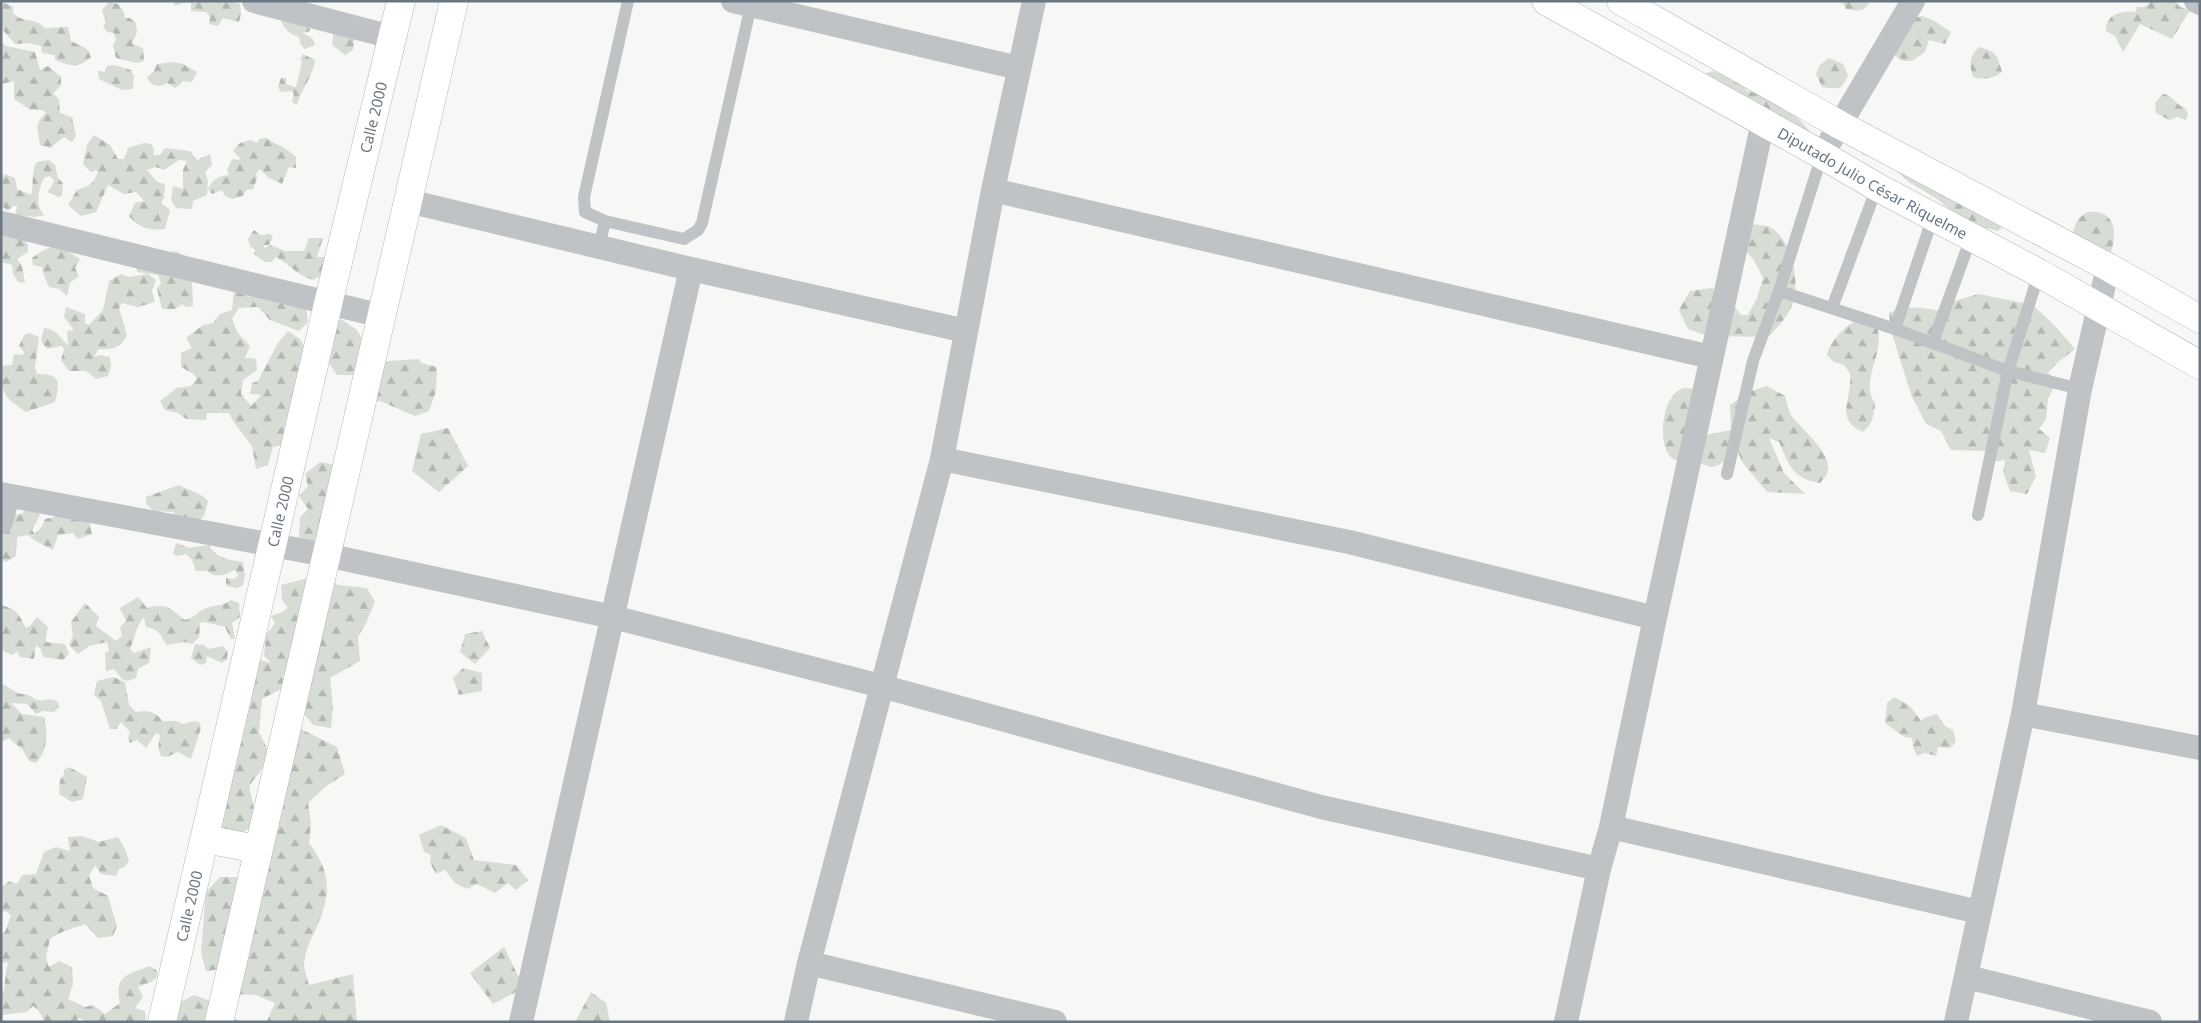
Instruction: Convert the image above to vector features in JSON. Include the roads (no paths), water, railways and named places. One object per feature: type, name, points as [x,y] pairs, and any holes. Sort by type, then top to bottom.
[{"type":"street","points":[[254,1],[392,37]]},
{"type":"street","name":"Calle 2000","points":[[162,1022],[328,304],[401,1]]},
{"type":"street","points":[[219,1022],[454,1]]},
{"type":"street","points":[[796,1022],[809,963],[942,459],[993,190],[1034,1]]},
{"type":"street","name":"Diputado Julio César Riquelme","points":[[1546,1],[1877,187],[2039,273],[2200,365]]},
{"type":"street","points":[[1621,1],[1840,125],[2108,267],[2200,319]]},
{"type":"street","points":[[1822,155],[1913,1]]},
{"type":"street","points":[[2196,1],[2200,4]]},
{"type":"street","points":[[742,3],[1019,68]]},
{"type":"street","points":[[1566,1022],[1611,827],[1763,122]]},
{"type":"street","points":[[993,190],[1711,357]]},
{"type":"street","points":[[408,202],[691,269],[966,330]]},
{"type":"street","points":[[1,223],[382,316]]},
{"type":"street","points":[[1956,1022],[2023,714],[2080,390],[2108,267]]},
{"type":"street","points":[[521,1022],[691,269]]},
{"type":"street","points":[[942,459],[1349,542],[1655,618]]},
{"type":"street","points":[[1,522],[4,495],[326,555],[613,617],[881,686],[1320,807],[1600,869]]},
{"type":"street","points":[[2023,714],[2200,748]]},
{"type":"street","points":[[1611,827],[1979,912]]},
{"type":"street","points":[[205,839],[258,849]]},
{"type":"street","points":[[809,963],[1056,1022]]},
{"type":"street","points":[[1967,977],[2150,1022]]},
{"type":"lane","points":[[628,1],[584,197],[585,212],[605,221],[684,239],[698,230],[706,206],[742,3]]},
{"type":"lane","points":[[1727,474],[1754,361],[1779,291],[1822,155]]},
{"type":"lane","points":[[1832,308],[1877,187]]},
{"type":"lane","points":[[1895,329],[1933,217]]},
{"type":"lane","points":[[599,247],[605,221]]},
{"type":"lane","points":[[1933,342],[1971,238]]},
{"type":"lane","points":[[1978,515],[2008,371],[2039,273]]},
{"type":"lane","points":[[1779,291],[1933,342],[2008,371],[2080,390]]}]
